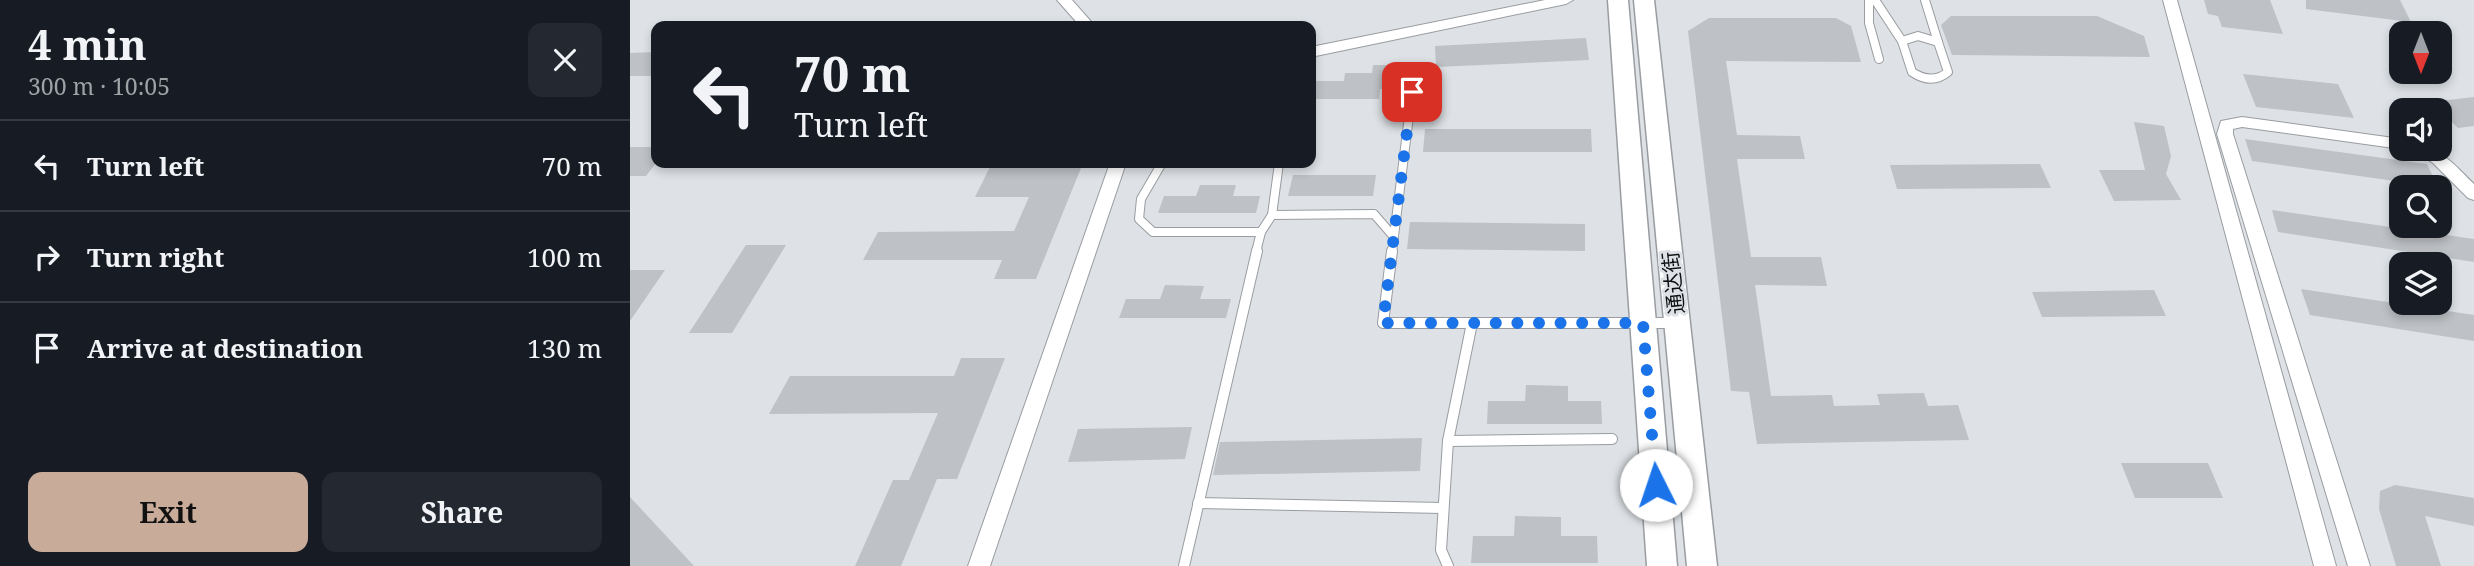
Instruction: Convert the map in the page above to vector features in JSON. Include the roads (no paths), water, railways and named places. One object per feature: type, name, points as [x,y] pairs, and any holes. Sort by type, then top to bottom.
[{"type":"main road","name":"通达街","points":[[1618,0],[1662,566]]},
{"type":"main road","name":"通达街","points":[[1644,0],[1702,566]]},
{"type":"street","points":[[1065,0],[1084,21]]},
{"type":"street","points":[[1316,51],[1566,0]]},
{"type":"street","points":[[2171,0],[2325,566]]},
{"type":"street","points":[[2359,566],[2225,134],[2226,125],[2242,122],[2389,142]]},
{"type":"street","points":[[2441,161],[2474,194]]},
{"type":"street","points":[[979,566],[1116,168]]},
{"type":"lane","points":[[1869,0],[1869,23],[1879,59]]},
{"type":"lane","points":[[1875,0],[1902,41],[1912,72],[1930,80],[1942,78],[1948,72],[1925,0]]},
{"type":"lane","points":[[1902,41],[1918,36],[1938,42]]},
{"type":"lane","points":[[1415,68],[1383,323],[1677,323]]},
{"type":"lane","points":[[1159,168],[1141,199],[1139,219],[1153,232],[1261,232]]},
{"type":"lane","points":[[1184,566],[1261,232],[1272,215],[1271,205],[1278,168]]},
{"type":"lane","points":[[1272,215],[1374,214],[1394,237]]},
{"type":"lane","points":[[1448,566],[1441,550],[1448,441],[1472,323]]},
{"type":"lane","points":[[1448,441],[1612,439]]},
{"type":"lane","points":[[1198,503],[1443,508]]}]
